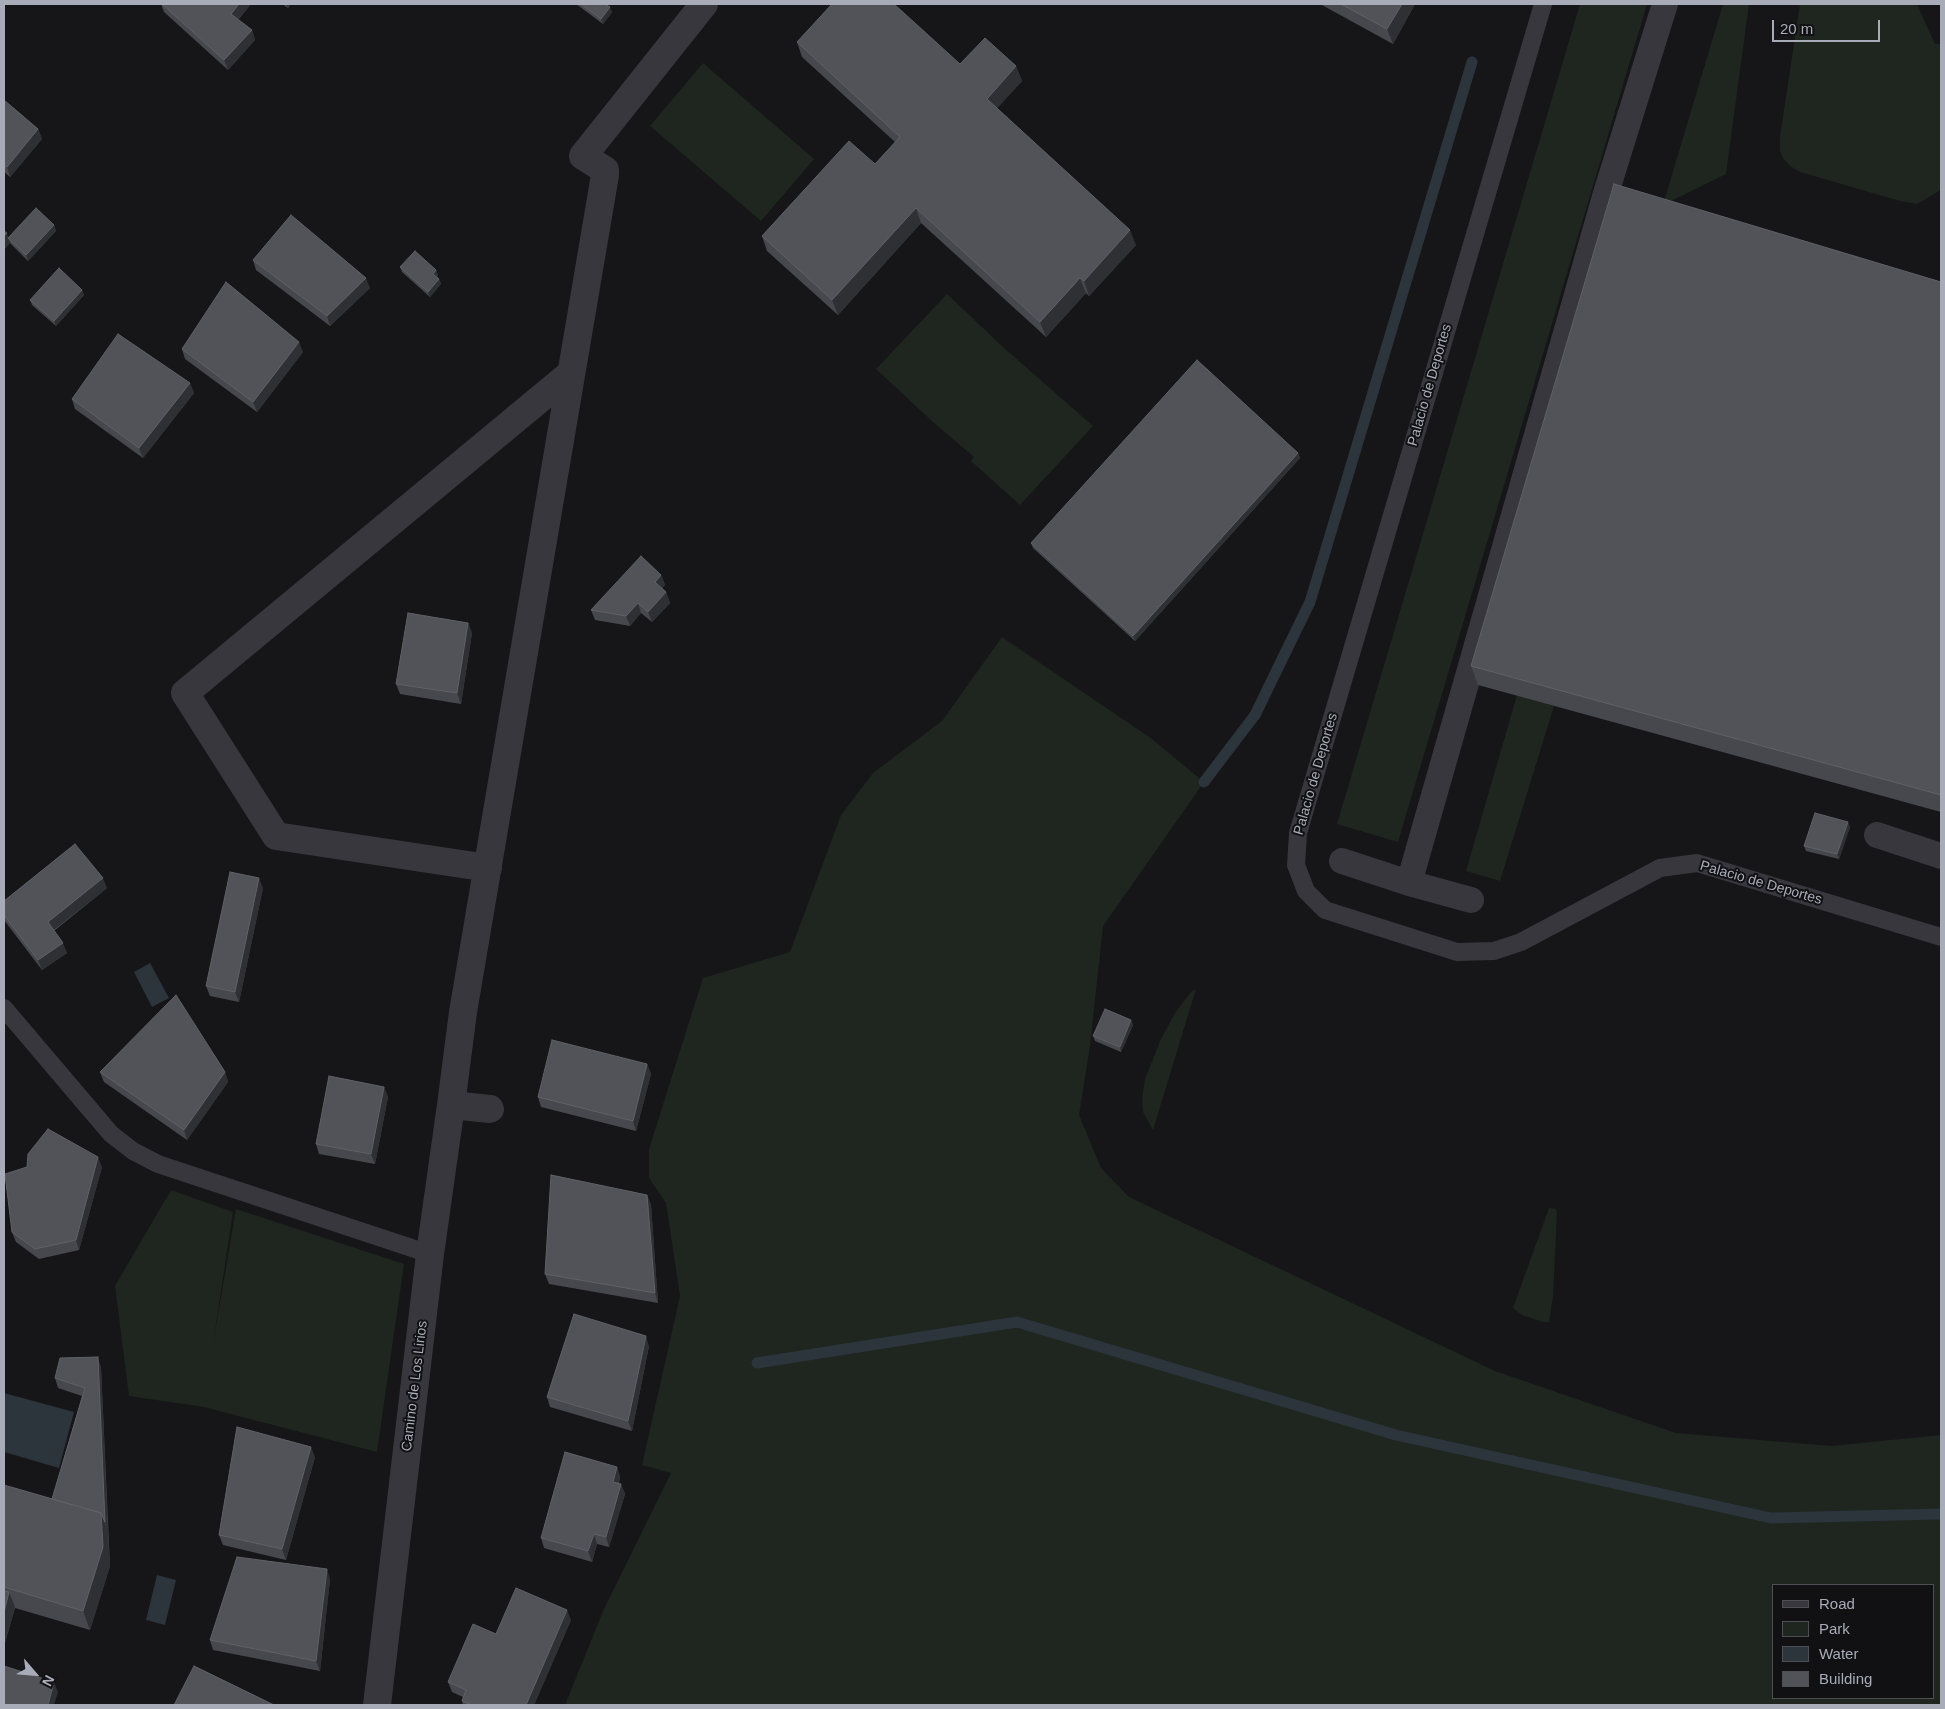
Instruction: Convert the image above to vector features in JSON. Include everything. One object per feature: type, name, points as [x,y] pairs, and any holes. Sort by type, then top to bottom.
[{"type":"street","name":"Camino de Los Lirios","points":[[377,1705],[430,1254],[463,1012],[605,170],[583,156],[704,4]]},
{"type":"street","points":[[1409,883],[1606,192],[1665,4]]},
{"type":"street","points":[[488,868],[276,836],[185,693],[570,374]]},
{"type":"street","points":[[1877,835],[1941,856]]},
{"type":"street","points":[[1342,861],[1409,883],[1471,900]]},
{"type":"street","points":[[451,1105],[490,1109]]},
{"type":"lane","name":"Palacio de Deportes","points":[[1543,4],[1298,833],[1296,865],[1306,891],[1325,910],[1457,952],[1494,951],[1521,942],[1660,868],[1697,863],[1941,937]]},
{"type":"lane","points":[[4,1008],[112,1134],[133,1151],[158,1164],[430,1254]]},
{"type":"green space","points":[[1580,4],[1647,4],[1398,842],[1337,824]]},
{"type":"green space","points":[[1723,4],[1749,4],[1726,174],[1663,205]]},
{"type":"green space","points":[[1800,4],[1917,4],[1935,44],[1941,44],[1941,190],[1917,204],[1900,201],[1800,172],[1790,166],[1783,158],[1780,151],[1780,137]]},
{"type":"green space","points":[[703,63],[814,159],[761,221],[650,126]]},
{"type":"green space","points":[[947,294],[1003,347],[1093,426],[1020,505],[971,461],[974,457],[876,369]]},
{"type":"green space","points":[[1002,637],[1152,739],[1204,782],[1103,926],[1090,1046],[1079,1115],[1101,1168],[1129,1197],[1495,1371],[1676,1433],[1831,1446],[1941,1435],[1941,1705],[565,1705],[604,1609],[671,1473],[642,1465],[680,1296],[666,1203],[649,1178],[649,1149],[703,978],[790,952],[841,815],[873,773],[942,721]]},
{"type":"green space","points":[[1517,695],[1554,706],[1500,881],[1466,871]]},
{"type":"green space","points":[[1196,989],[1153,1130],[1143,1112],[1142,1099],[1145,1079],[1161,1039],[1175,1013],[1191,992]]},
{"type":"green space","points":[[171,1190],[233,1212],[213,1344],[236,1209],[404,1264],[377,1452],[204,1407],[129,1396],[115,1286]]},
{"type":"green space","points":[[1549,1208],[1555,1209],[1557,1212],[1553,1296],[1549,1322],[1543,1322],[1522,1315],[1513,1308]]},
{"type":"water","points":[[150,963],[169,998],[152,1007],[134,972]]},
{"type":"water","points":[[4,1393],[74,1412],[59,1468],[4,1452]]},
{"type":"water","points":[[157,1575],[176,1580],[165,1625],[146,1620]]},
{"type":"building","points":[[162,4],[239,4],[231,14],[252,30],[224,60]]},
{"type":"building","points":[[581,4],[605,4],[610,7],[601,19]]},
{"type":"building","points":[[832,4],[894,4],[960,64],[985,38],[1016,66],[987,99],[1130,230],[1084,281],[1080,278],[1040,322],[916,208],[832,300],[762,236],[849,141],[875,164],[900,137],[797,42]]},
{"type":"building","points":[[1341,4],[1402,4],[1387,29]]},
{"type":"building","points":[[4,100],[38,129],[7,167],[4,165]]},
{"type":"building","points":[[1614,184],[1941,282],[1941,795],[1471,666]]},
{"type":"building","points":[[36,208],[54,225],[26,255],[8,238]]},
{"type":"building","points":[[291,215],[366,278],[327,316],[253,260]]},
{"type":"building","points":[[415,251],[436,270],[433,274],[439,279],[428,292],[400,267]]},
{"type":"building","points":[[59,268],[82,290],[54,321],[30,300]]},
{"type":"building","points":[[226,282],[299,342],[253,402],[182,349]]},
{"type":"building","points":[[118,334],[190,383],[139,448],[72,399]]},
{"type":"building","points":[[1197,360],[1298,453],[1133,636],[1031,543]]},
{"type":"building","points":[[641,556],[661,575],[655,582],[666,592],[648,612],[638,603],[626,616],[591,610]]},
{"type":"building","points":[[408,613],[468,623],[457,693],[396,684]]},
{"type":"building","points":[[1815,813],[1848,822],[1837,854],[1804,846]]},
{"type":"building","points":[[75,844],[103,878],[48,922],[63,943],[38,960],[4,915],[4,901]]},
{"type":"building","points":[[230,872],[259,878],[235,992],[206,986]]},
{"type":"building","points":[[176,995],[225,1072],[184,1130],[100,1072]]},
{"type":"building","points":[[1105,1009],[1131,1020],[1120,1047],[1093,1036]]},
{"type":"building","points":[[552,1040],[647,1064],[633,1121],[538,1097]]},
{"type":"building","points":[[329,1076],[384,1087],[371,1154],[316,1144]]},
{"type":"building","points":[[48,1129],[98,1157],[76,1240],[35,1249],[12,1232],[5,1174],[27,1167],[28,1154]]},
{"type":"building","points":[[551,1175],[647,1195],[655,1293],[545,1274]]},
{"type":"building","points":[[574,1314],[646,1336],[628,1421],[547,1397]]},
{"type":"building","points":[[98,1357],[105,1522],[101,1513],[52,1499],[85,1388],[55,1378],[60,1358]]},
{"type":"building","points":[[237,1427],[311,1447],[282,1549],[219,1535]]},
{"type":"building","points":[[565,1452],[617,1467],[613,1482],[621,1484],[606,1537],[594,1534],[588,1551],[541,1538]]},
{"type":"building","points":[[4,1485],[101,1513],[103,1547],[83,1611],[4,1587]]},
{"type":"building","points":[[237,1557],[327,1569],[316,1661],[210,1640]]},
{"type":"building","points":[[516,1588],[567,1610],[526,1705],[472,1705],[462,1701],[466,1690],[448,1682],[473,1624],[496,1634]]},
{"type":"building","points":[[4,1591],[9,1592],[4,1612]]},
{"type":"building","points":[[4,1666],[54,1682],[48,1705],[4,1705]]},
{"type":"building","points":[[194,1666],[274,1705],[174,1705]]},
{"type":"waterway","points":[[1204,782],[1255,715],[1310,602],[1472,62]]},
{"type":"waterway","points":[[757,1363],[1017,1322],[1396,1435],[1771,1518],[1941,1514]]}]
